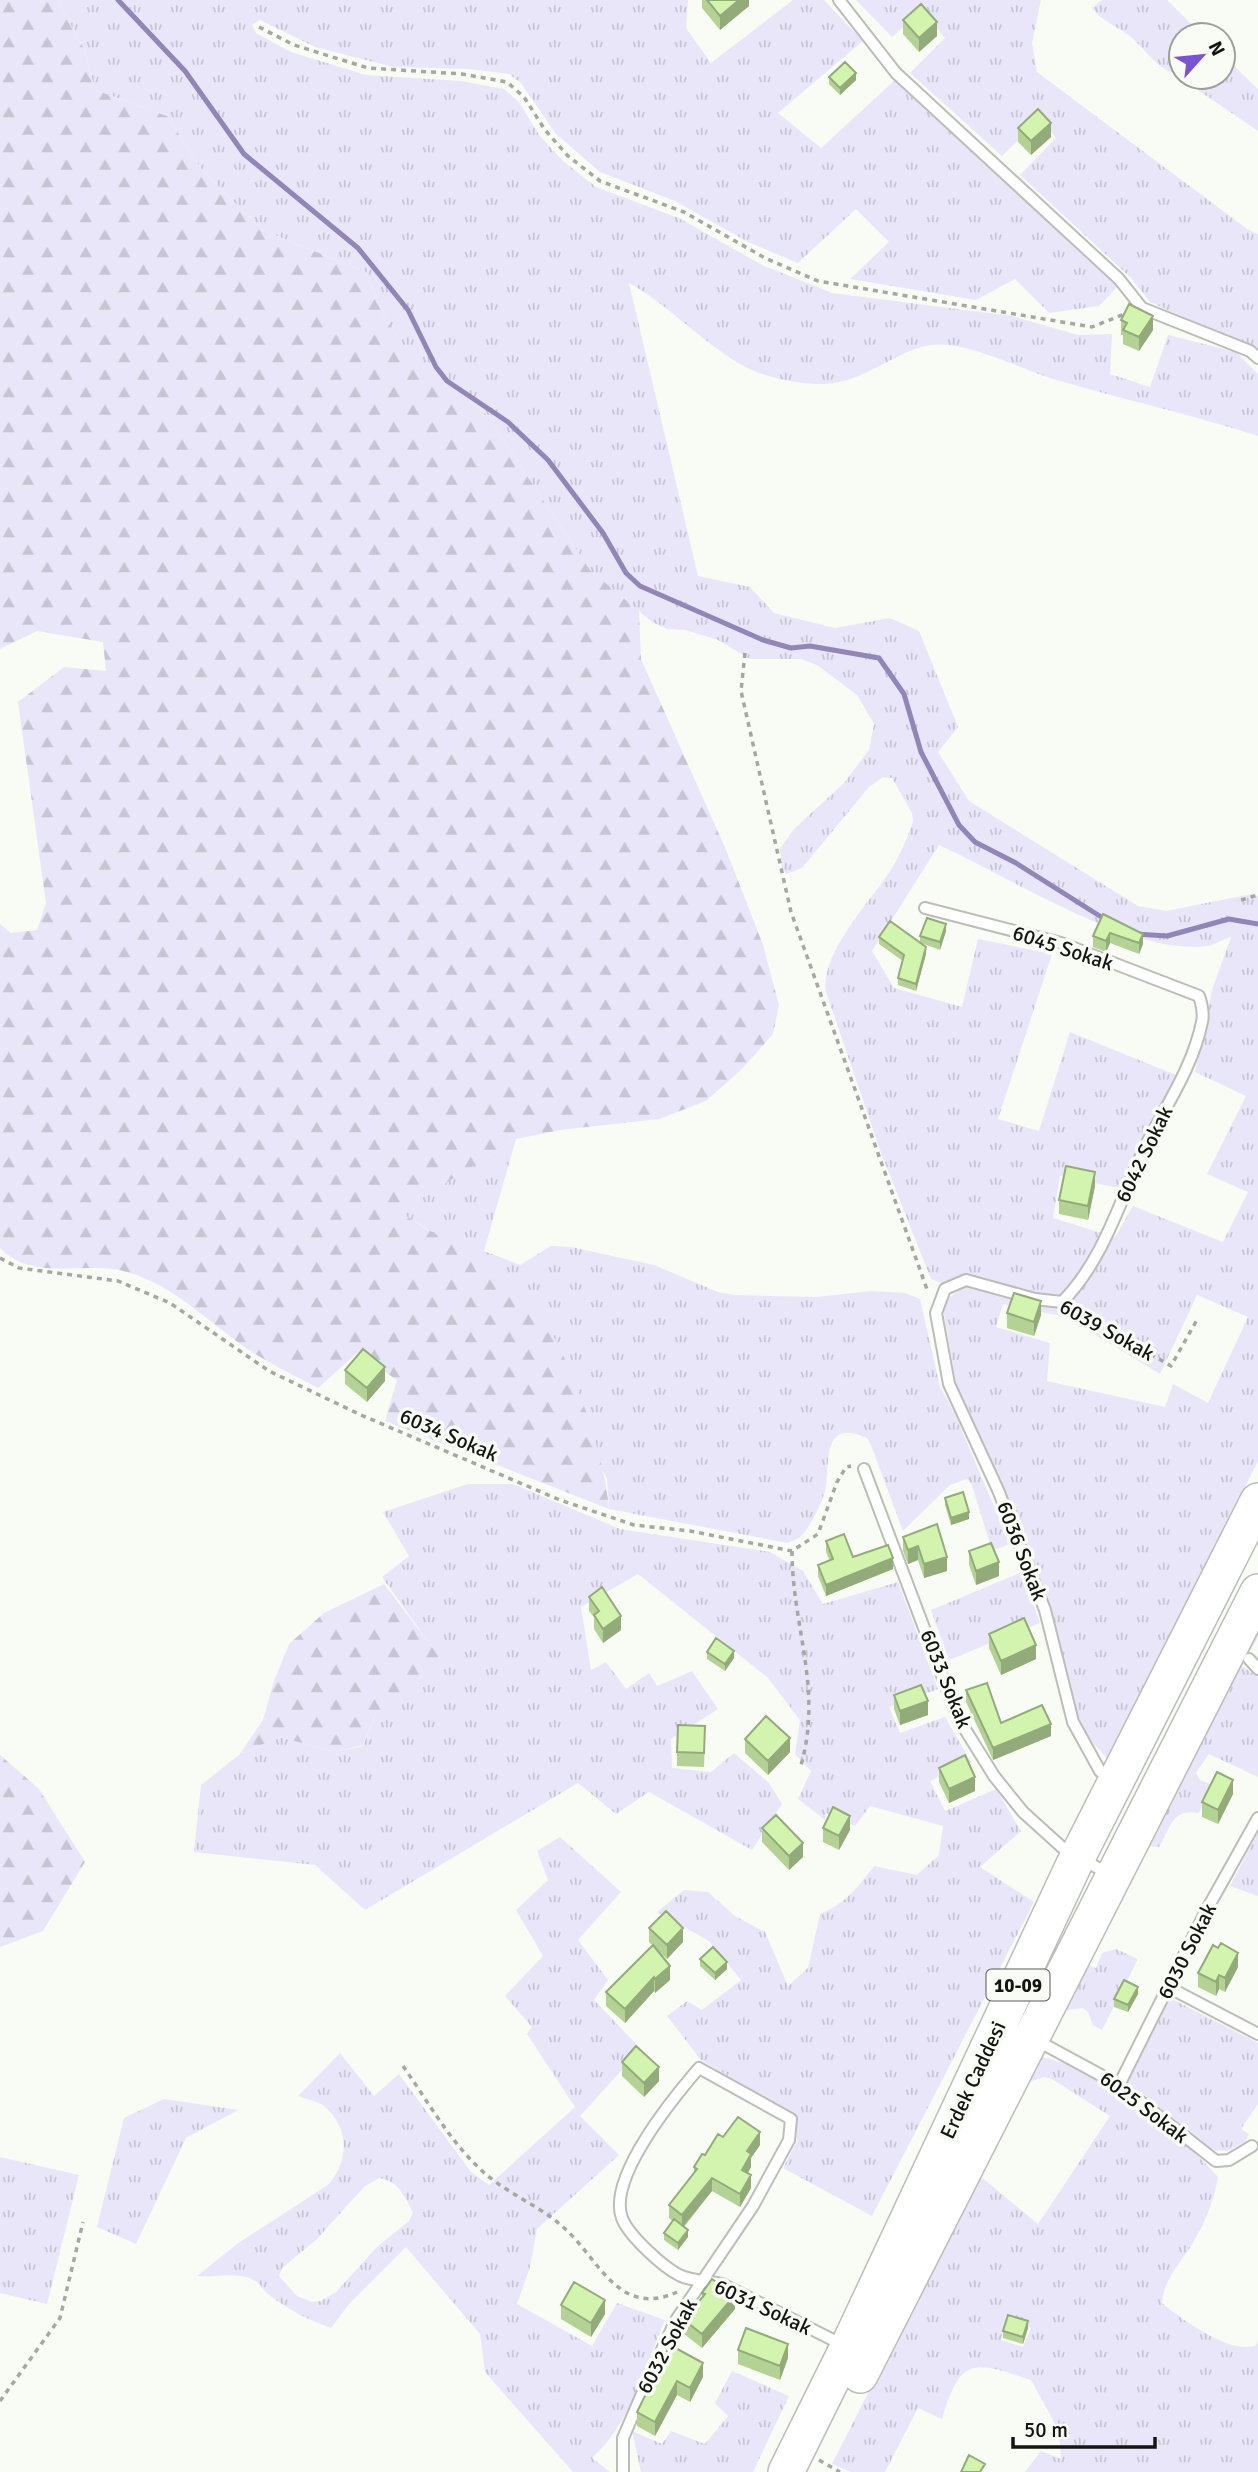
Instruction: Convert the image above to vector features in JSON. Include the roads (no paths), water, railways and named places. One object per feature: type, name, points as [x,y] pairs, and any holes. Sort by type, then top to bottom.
[{"type":"main road","name":"Erdek Caddesi","points":[[814,2469],[848,2347],[1077,1857],[1258,1501]]},
{"type":"main road","name":"Erdek Caddesi","points":[[814,2469],[1258,1592]]},
{"type":"lane","points":[[839,0],[896,73],[1119,279],[1142,308],[1250,351],[1258,358]]},
{"type":"lane","name":"6045 Sokak","points":[[925,908],[1061,943],[1199,996]]},
{"type":"lane","name":"6042 Sokak","points":[[1062,1302],[1092,1265],[1147,1145],[1186,1069],[1202,1022],[1203,1010],[1199,996]]},
{"type":"lane","name":"6039 Sokak","points":[[936,1313],[945,1289],[966,1280],[1035,1299],[1062,1302]]},
{"type":"lane","name":"6036 Sokak","points":[[936,1313],[949,1384],[998,1490],[1045,1610],[1073,1722],[1100,1771],[1115,1783]]},
{"type":"lane","name":"6033 Sokak","points":[[864,1469],[958,1718],[994,1776],[1046,1836],[1077,1857],[1115,1877]]},
{"type":"lane","points":[[1249,1659],[1258,1669]]},
{"type":"lane","name":"6030 Sokak","points":[[1119,2085],[1258,1818]]},
{"type":"lane","points":[[1168,1987],[1258,2034]]},
{"type":"lane","name":"6025 Sokak","points":[[1034,2039],[1119,2085],[1216,2161],[1230,2160],[1252,2146]]},
{"type":"lane","name":"6031 Sokak","points":[[699,2068],[657,2122],[625,2178],[620,2204],[622,2220],[653,2255],[681,2277],[722,2284],[848,2347]]},
{"type":"lane","name":"6032 Sokak","points":[[622,2472],[626,2428],[676,2320],[753,2206],[789,2140],[791,2119],[699,2068]]},
{"type":"waterway","points":[[118,0],[185,71],[244,154],[358,248],[408,310],[436,367],[447,381],[508,422],[548,460],[603,533],[626,573],[640,586],[763,640],[791,648],[810,646],[879,658],[904,694],[921,752],[959,825],[975,842],[1016,863],[1106,920]]},
{"type":"waterway","points":[[1136,934],[1167,936],[1229,919],[1258,924]]}]
